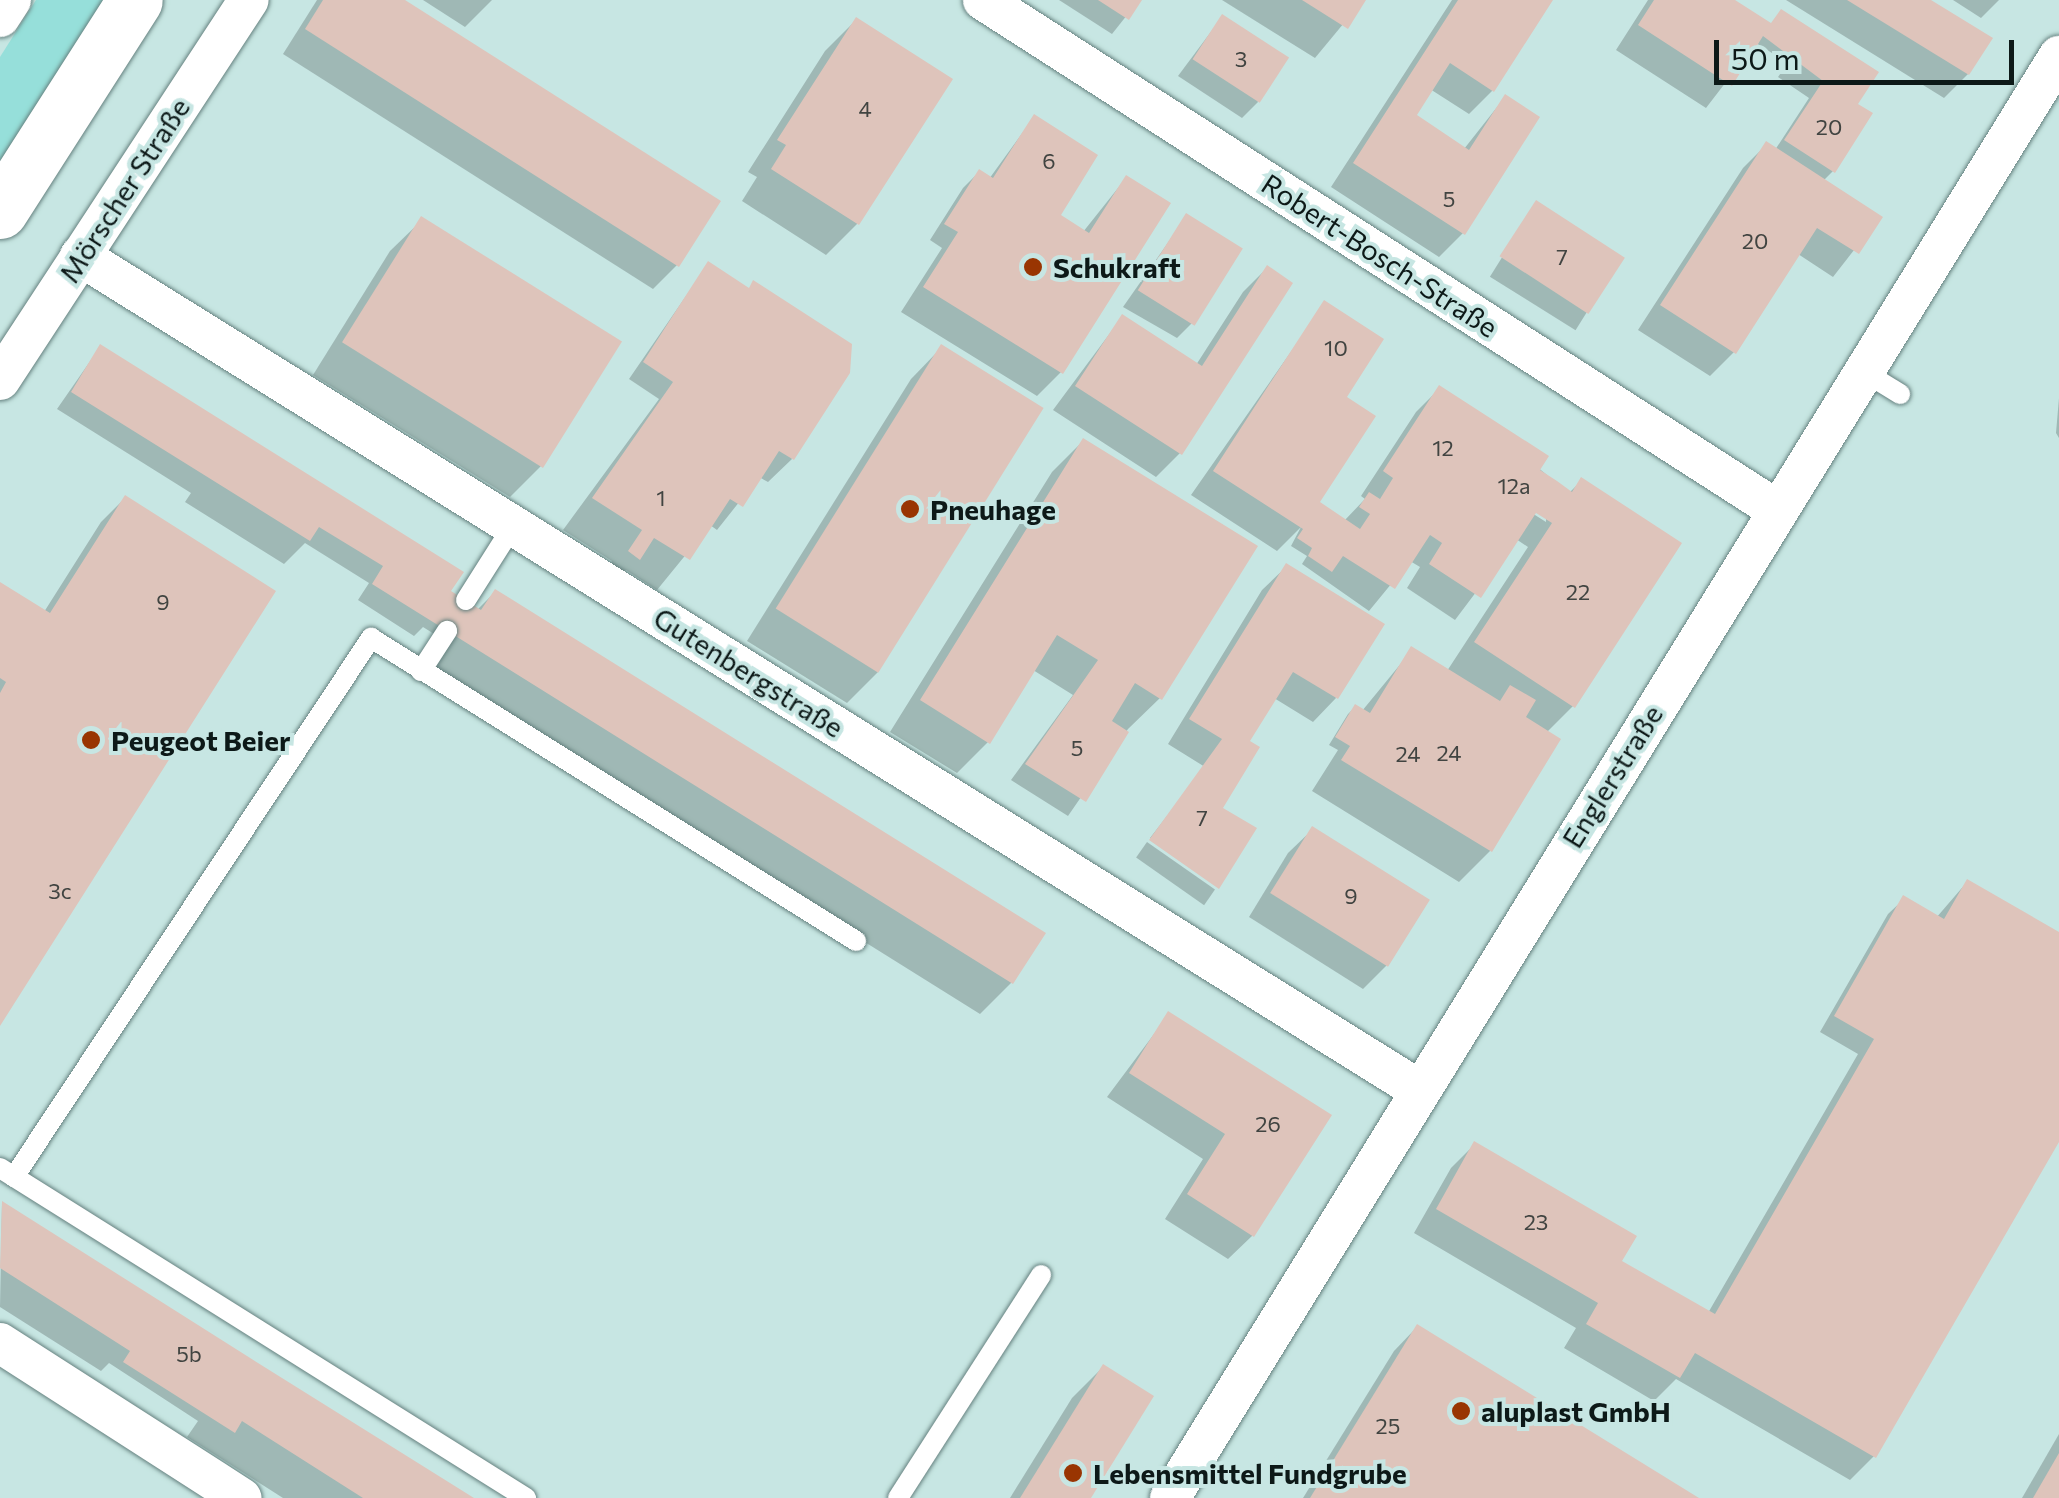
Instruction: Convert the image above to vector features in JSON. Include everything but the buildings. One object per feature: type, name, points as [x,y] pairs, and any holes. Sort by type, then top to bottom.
[{"type":"main road","points":[[0,211],[135,0]]},
{"type":"street","points":[[0,17],[10,0]]},
{"type":"street","name":"Mörscher Straße","points":[[0,380],[249,0]]},
{"type":"street","name":"Robert-Bosch-Straße","points":[[983,0],[1777,510]]},
{"type":"street","name":"Englerstraße","points":[[1170,1498],[1861,370],[2059,56]]},
{"type":"street","name":"Gutenbergstraße","points":[[80,256],[1418,1089]]},
{"type":"street","points":[[0,1343],[241,1498]]},
{"type":"lane","points":[[1861,370],[1900,394]]},
{"type":"lane","points":[[466,600],[513,526]]},
{"type":"lane","points":[[421,670],[447,631]]},
{"type":"lane","points":[[526,1498],[7,1172],[371,638],[856,941]]},
{"type":"lane","points":[[898,1498],[1040,1275]]},
{"type":"shaded area","points":[[36,0],[112,0],[0,176],[0,57]]},
{"type":"place","name":"Schukraft","points":[[1033,267]]},
{"type":"place","name":"Pneuhage","points":[[910,509]]},
{"type":"place","name":"Peugeot Beier","points":[[91,740]]},
{"type":"place","name":"aluplast GmbH","points":[[1461,1411]]},
{"type":"place","name":"Lebensmittel Fundgrube","points":[[1073,1473]]}]
